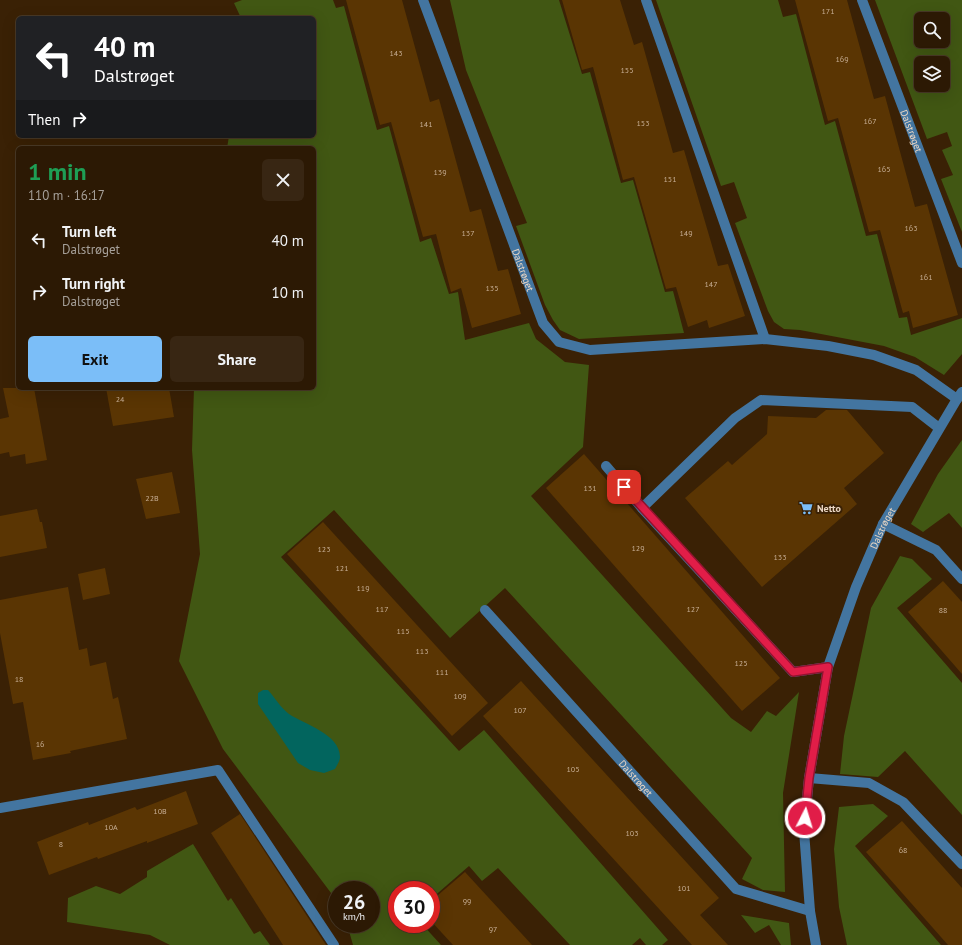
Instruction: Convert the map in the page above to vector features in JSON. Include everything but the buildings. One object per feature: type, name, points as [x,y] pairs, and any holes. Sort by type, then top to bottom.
[{"type":"street","name":"Dalstrøget","points":[[423,0],[543,323],[560,342],[595,350],[765,339],[828,346],[874,355],[916,370],[959,396],[883,524],[856,587],[828,667],[809,778],[804,831],[810,911],[816,945]]},
{"type":"street","points":[[646,0],[765,339]]},
{"type":"street","name":"Dalstrøget","points":[[862,0],[962,263]]},
{"type":"street","points":[[642,508],[735,418],[761,400],[912,407],[940,428]]},
{"type":"street","points":[[606,466],[642,508],[793,672],[828,667]]},
{"type":"street","points":[[883,524],[936,550],[962,580]]},
{"type":"street","name":"Dalstrøget","points":[[485,610],[736,889],[810,911]]},
{"type":"street","points":[[0,808],[218,770],[334,945]]},
{"type":"street","points":[[809,778],[869,783],[903,802],[962,864]]},
{"type":"green space","points":[[242,0],[333,0],[336,8],[344,6],[377,130],[389,126],[420,242],[431,238],[449,294],[458,292],[465,340],[529,323],[536,339],[565,362],[589,365],[583,447],[531,496],[731,718],[751,732],[767,711],[776,716],[799,692],[783,793],[785,892],[763,890],[742,879],[752,858],[505,588],[450,638],[334,510],[281,557],[459,751],[484,730],[668,940],[662,945],[646,945],[640,938],[632,945],[570,945],[498,868],[482,881],[469,866],[440,891],[440,881],[388,881],[388,933],[430,933],[441,945],[353,945],[350,933],[380,933],[380,881],[328,881],[328,889],[223,749],[179,661],[200,554],[192,450],[194,390],[316,390],[316,146],[227,146],[229,138],[316,138],[316,16],[240,16],[234,3]]},
{"type":"green space","points":[[450,0],[559,0],[582,74],[590,72],[621,183],[633,180],[665,292],[673,291],[684,333],[579,339],[560,330],[545,305],[516,226],[527,223],[466,70]]},
{"type":"green space","points":[[656,0],[778,0],[783,17],[796,14],[825,125],[835,121],[866,236],[877,234],[899,318],[907,317],[911,335],[962,318],[962,354],[944,375],[915,357],[884,346],[800,330],[784,329],[774,322],[768,311],[735,223],[747,218],[734,182],[721,186]]},
{"type":"green space","points":[[875,0],[962,0],[962,232],[941,179],[953,175],[942,150],[952,146],[947,132],[927,139]]},
{"type":"green space","points":[[962,440],[962,528],[949,513],[923,532],[911,524],[938,474]]},
{"type":"green space","points":[[900,556],[912,559],[932,579],[897,608],[962,683],[962,815],[905,751],[878,777],[840,774],[844,736],[871,608]]},
{"type":"green space","points":[[873,804],[888,816],[855,846],[941,945],[847,945],[839,907],[834,849],[839,807]]},
{"type":"green space","points":[[193,844],[228,901],[231,898],[254,934],[260,931],[270,945],[170,945],[150,935],[67,922],[68,898],[96,886],[120,894],[147,877],[147,871]]},
{"type":"green space","points":[[741,915],[789,923],[791,945],[781,945],[769,925],[755,933]]},
{"type":"water","points":[[263,690],[268,690],[289,714],[320,731],[334,742],[340,757],[335,769],[324,773],[310,770],[298,763],[258,704],[258,693]]},
{"type":"place","name":"Netto","points":[[806,508]]},
{"type":"route","points":[[624,487],[793,672],[828,667],[809,778],[805,818]]}]
